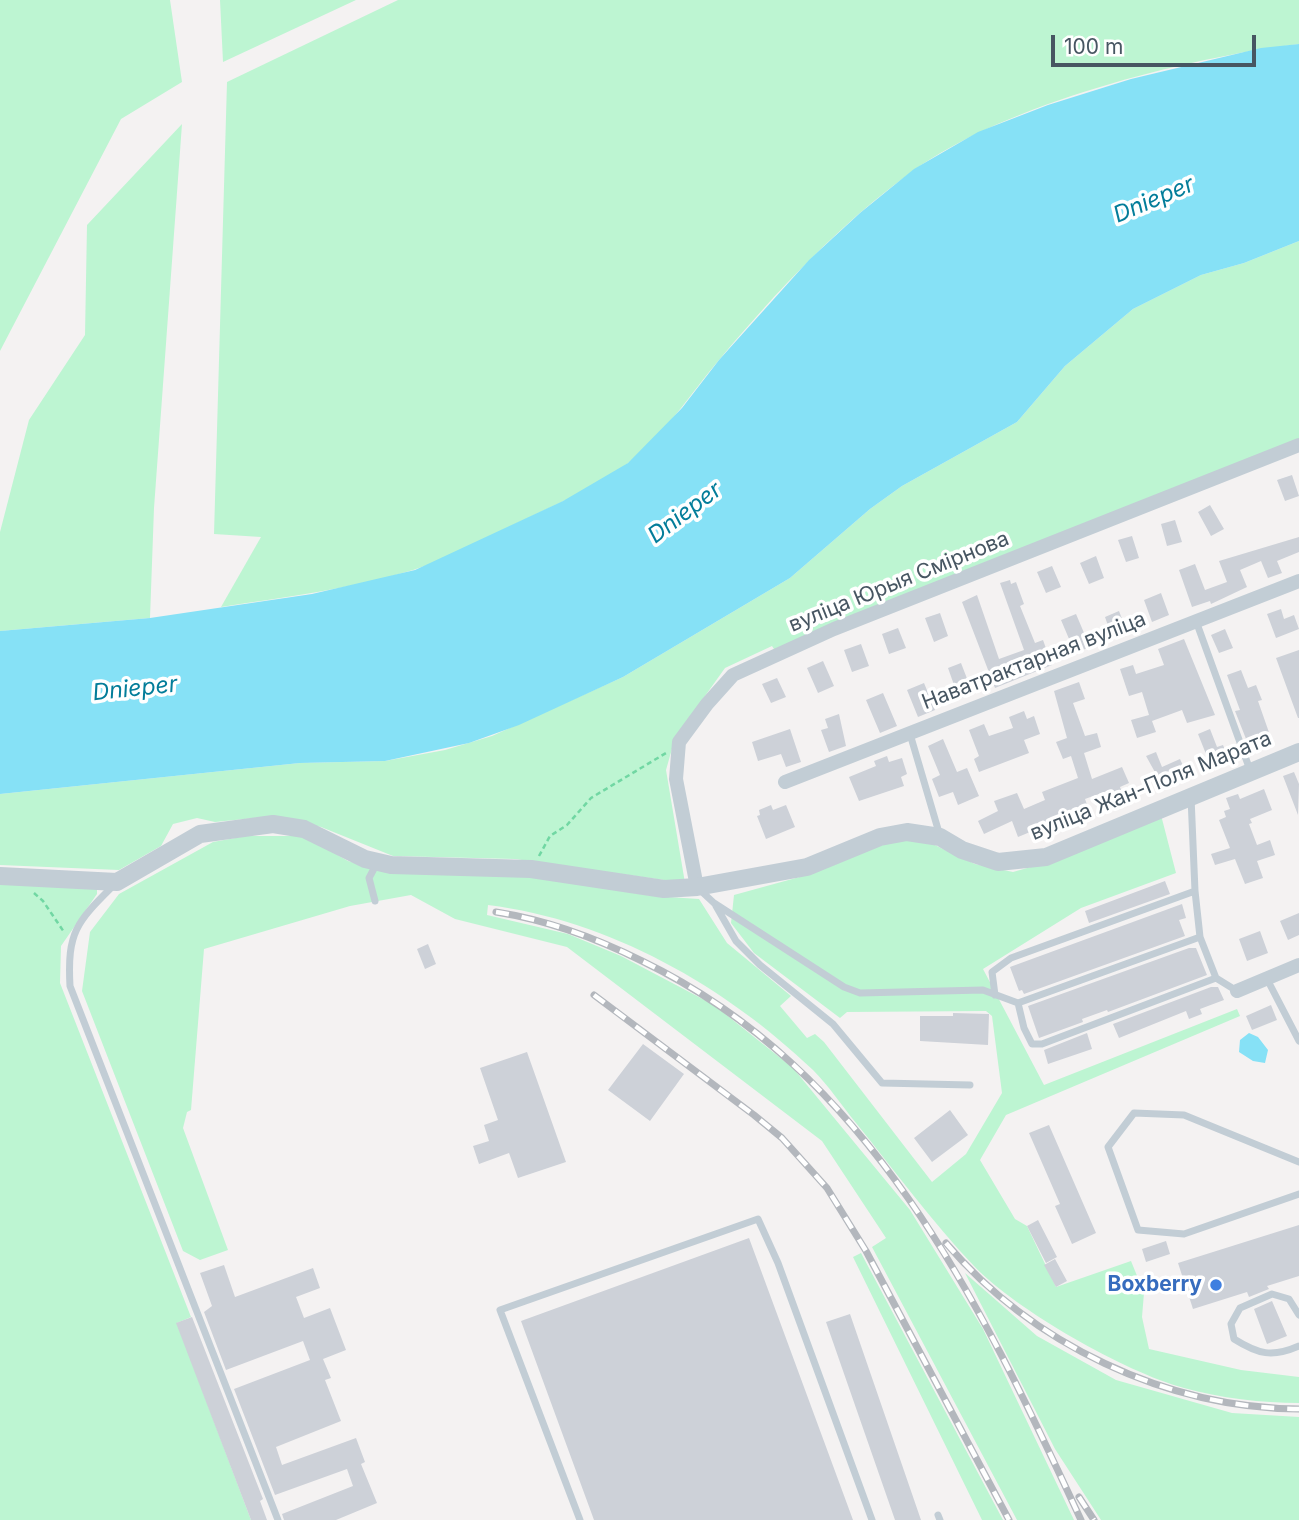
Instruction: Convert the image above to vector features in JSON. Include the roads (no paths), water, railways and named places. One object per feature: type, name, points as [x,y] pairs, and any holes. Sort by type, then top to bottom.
[{"type":"street","name":"вуліца Юрыя Смірнова","points":[[697,887],[676,779],[680,742],[706,704],[733,675],[834,629],[1299,445]]},
{"type":"street","name":"Наватрактарная вуліца","points":[[785,782],[1299,581]]},
{"type":"street","name":"вуліца Жан-Поля Марата","points":[[117,882],[200,834],[273,824],[304,829],[377,862],[391,865],[531,869],[664,889],[697,887],[807,867],[880,837],[907,832],[940,837],[962,850],[998,862],[1046,857],[1191,794],[1299,752]]},
{"type":"street","points":[[0,876],[117,882]]},
{"type":"street","points":[[1237,990],[1299,965]]},
{"type":"lane","points":[[1196,621],[1250,770]]},
{"type":"lane","points":[[909,732],[940,837]]},
{"type":"lane","points":[[1191,794],[1195,891],[1200,937],[1216,978],[1237,990]]},
{"type":"lane","points":[[375,901],[369,878],[377,862]]},
{"type":"lane","points":[[117,882],[88,911],[72,936],[68,952],[70,986],[278,1520]]},
{"type":"lane","points":[[697,887],[713,903],[844,987],[860,993],[983,990],[1018,1003],[1200,937]]},
{"type":"lane","points":[[995,995],[992,972],[1011,958],[1195,891]]},
{"type":"lane","points":[[713,903],[736,941],[760,965],[833,1024],[882,1083],[970,1085]]},
{"type":"lane","points":[[1018,1003],[1024,1028],[1032,1044],[1042,1044],[1216,978]]},
{"type":"lane","points":[[1266,978],[1299,1041]]},
{"type":"lane","points":[[1299,1161],[1184,1115],[1134,1113],[1108,1147],[1138,1230],[1184,1234],[1299,1194]]},
{"type":"lane","points":[[580,1520],[500,1310],[758,1219],[778,1263],[872,1520]]},
{"type":"lane","points":[[1299,1315],[1289,1299],[1272,1294],[1240,1308],[1231,1324],[1234,1339],[1254,1352],[1283,1353],[1299,1346]]},
{"type":"water","name":"Dnieper","points":[[1299,44],[1299,241],[1244,263],[1201,275],[1133,309],[1065,366],[1017,422],[902,486],[870,509],[790,578],[623,677],[519,725],[469,743],[385,761],[300,763],[0,794],[0,631],[150,618],[312,594],[415,570],[563,501],[628,463],[682,408],[719,360],[809,260],[860,213],[914,169],[978,132],[1048,105],[1131,79],[1261,48]]},
{"type":"water","points":[[1249,1033],[1258,1037],[1268,1050],[1265,1063],[1253,1061],[1239,1052],[1240,1040]]},
{"type":"railway","points":[[496,912],[571,931],[642,961],[722,1008],[793,1064],[855,1129],[909,1200],[958,1276],[1002,1355],[1081,1520]]},
{"type":"railway","points":[[594,995],[782,1138],[827,1188],[866,1251],[1009,1520]]},
{"type":"railway","points":[[946,1243],[980,1279],[1019,1311],[1060,1340],[1105,1364],[1152,1383],[1200,1397],[1249,1406],[1299,1409]]},
{"type":"railway","points":[[1079,1497],[1094,1520]]},
{"type":"place","name":"Boxberry","points":[[1216,1285]]}]
